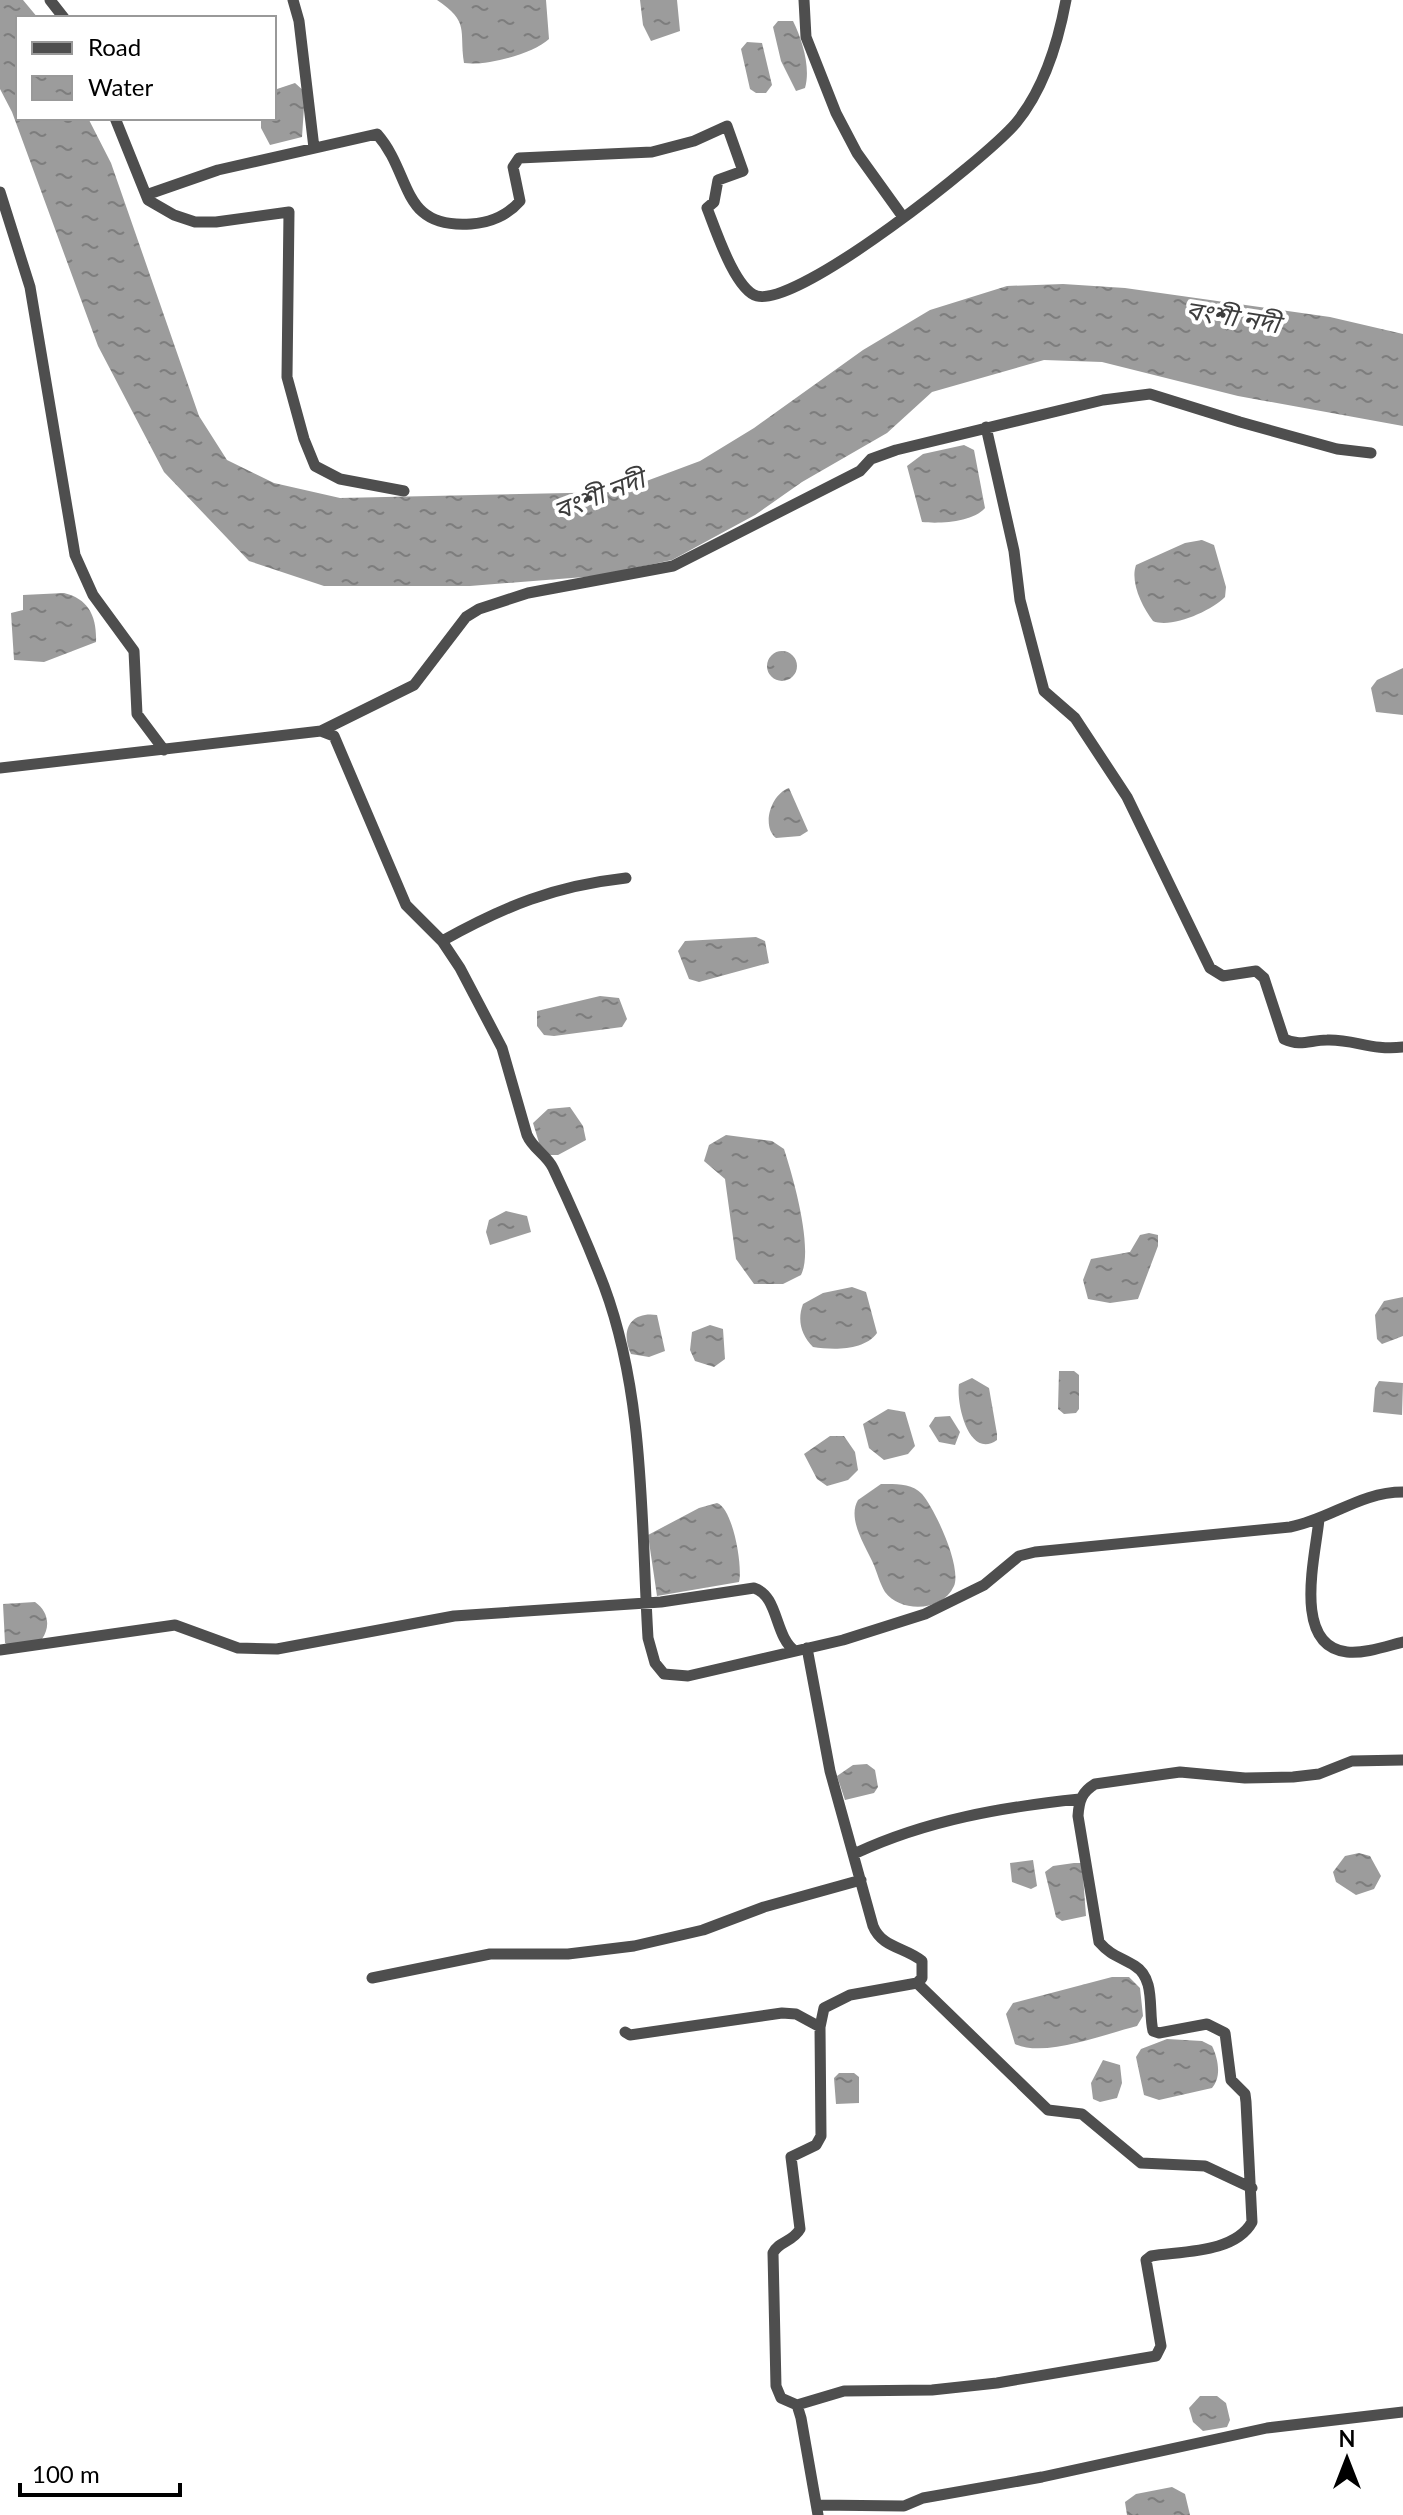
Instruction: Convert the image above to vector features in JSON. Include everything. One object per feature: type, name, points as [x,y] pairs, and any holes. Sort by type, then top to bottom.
[{"type":"street","points":[[50,0],[62,16]]},
{"type":"street","points":[[293,0],[299,21],[314,148]]},
{"type":"street","points":[[804,0],[806,37],[836,113],[857,153],[903,217]]},
{"type":"street","points":[[146,195],[218,170],[377,134],[385,143],[420,213],[445,225],[460,225],[492,220],[513,210],[520,201],[513,167],[519,158],[652,152],[694,141],[727,126],[735,141],[743,173],[718,180],[714,202],[707,208],[723,251],[746,288],[754,295],[771,298],[809,281],[903,217],[993,147],[1017,122],[1035,94],[1052,55],[1066,0]]},
{"type":"street","points":[[116,120],[148,200],[174,215],[195,222],[216,222],[289,212],[287,377],[315,466],[340,479],[404,491]]},
{"type":"street","points":[[0,192],[30,287],[75,555],[93,595],[134,651],[137,714],[164,750]]},
{"type":"street","points":[[321,731],[414,685],[466,617],[479,609],[528,593],[673,566],[704,553],[860,471],[871,459],[986,427],[1103,400],[1150,394],[1337,449],[1371,453]]},
{"type":"street","points":[[986,427],[1014,551],[1020,600],[1044,691],[1075,718],[1127,797],[1210,968],[1223,976],[1256,971],[1264,978],[1284,1039],[1296,1045],[1328,1040],[1371,1049],[1403,1047]]},
{"type":"street","points":[[0,768],[321,731],[331,733],[337,741],[406,905],[442,941],[502,1048],[527,1135],[533,1148],[552,1164],[604,1288],[622,1348],[638,1461],[648,1638],[655,1663],[664,1674],[688,1676],[801,1649],[925,1614],[984,1585],[1019,1556],[1035,1552],[1263,1531],[1319,1519],[1360,1499],[1384,1492],[1403,1492]]},
{"type":"street","points":[[442,941],[522,902],[555,890],[574,884],[626,878]]},
{"type":"street","points":[[1319,1519],[1310,1608],[1313,1624],[1329,1644],[1349,1652],[1403,1642]]},
{"type":"street","points":[[0,1650],[175,1625],[238,1648],[277,1649],[454,1616],[646,1603],[754,1588],[765,1593],[786,1642],[801,1649]]},
{"type":"street","points":[[801,1649],[830,1771],[856,1853],[877,1936],[922,1961],[922,1978],[917,1983],[834,2000],[824,2008],[820,2027],[821,2136],[816,2145],[791,2157],[800,2229],[796,2237],[779,2245],[773,2253],[776,2386],[781,2398],[797,2405],[844,2391],[932,2390],[997,2383],[1156,2356],[1161,2346],[1146,2260],[1151,2256],[1231,2243],[1246,2234],[1252,2222],[1245,2094],[1231,2080],[1225,2033],[1207,2024],[1153,2031],[1144,1974],[1136,1966],[1109,1955],[1099,1942],[1078,1816],[1080,1799],[1084,1790],[1095,1784],[1180,1772],[1245,1778],[1293,1777],[1319,1774],[1352,1761],[1403,1760]]},
{"type":"street","points":[[856,1853],[892,1836],[968,1815],[1080,1799]]},
{"type":"street","points":[[372,1978],[490,1954],[568,1954],[634,1946],[703,1930],[764,1907],[861,1880]]},
{"type":"street","points":[[917,1983],[1048,2110],[1082,2114],[1141,2163],[1205,2166],[1252,2188]]},
{"type":"street","points":[[625,2032],[630,2035],[782,2013],[796,2014],[820,2027]]},
{"type":"street","points":[[797,2405],[818,2510],[904,2506],[923,2498],[1042,2477],[1267,2428],[1403,2412]]},
{"type":"water","name":"বংশী নদী","points":[[0,0],[23,0],[36,16],[16,16],[16,120],[89,120],[111,163],[199,416],[227,460],[274,483],[340,498],[617,492],[700,461],[754,428],[863,350],[930,310],[1007,286],[1063,284],[1125,288],[1330,317],[1403,334],[1403,426],[1238,396],[1102,362],[1044,360],[932,392],[887,433],[802,482],[755,515],[672,560],[597,576],[470,586],[324,586],[249,561],[164,472],[98,346],[12,112],[0,89]]},
{"type":"water","points":[[437,0],[546,0],[549,39],[532,50],[509,58],[464,63],[459,21]]},
{"type":"water","points":[[640,0],[677,0],[680,31],[651,41],[643,25]]},
{"type":"water","points":[[778,21],[793,21],[802,45],[807,80],[805,88],[796,91],[781,61],[773,27]]},
{"type":"water","points":[[747,42],[762,43],[772,85],[766,93],[756,93],[750,89],[741,49]]},
{"type":"water","points":[[295,83],[305,92],[302,137],[270,145],[261,128],[261,120],[276,120],[276,89]]},
{"type":"water","points":[[964,445],[974,450],[985,508],[965,519],[922,522],[907,466],[923,454]]},
{"type":"water","points":[[1202,540],[1214,545],[1226,587],[1225,597],[1210,608],[1180,621],[1153,621],[1138,594],[1136,565],[1185,543]]},
{"type":"water","points":[[64,593],[80,600],[90,610],[96,642],[44,662],[14,660],[11,613],[23,610],[23,595]]},
{"type":"water","points":[[782,651],[792,656],[797,666],[792,676],[782,681],[772,676],[767,666],[772,656]]},
{"type":"water","points":[[1403,668],[1403,715],[1376,712],[1371,688],[1377,680]]},
{"type":"water","points":[[789,788],[808,831],[800,836],[776,838],[769,826],[770,811],[777,797]]},
{"type":"water","points":[[756,937],[765,941],[769,963],[699,982],[689,979],[678,951],[685,941]]},
{"type":"water","points":[[600,996],[619,998],[627,1019],[622,1027],[554,1036],[544,1035],[537,1026],[537,1011]]},
{"type":"water","points":[[570,1107],[583,1126],[586,1140],[558,1155],[549,1155],[540,1146],[533,1123],[548,1109]]},
{"type":"water","points":[[726,1135],[772,1141],[784,1149],[801,1213],[805,1248],[801,1275],[783,1284],[754,1284],[736,1259],[725,1179],[704,1161],[709,1145]]},
{"type":"water","points":[[506,1211],[527,1216],[531,1232],[490,1245],[486,1232],[489,1220]]},
{"type":"water","points":[[1140,1235],[1158,1235],[1158,1246],[1138,1299],[1110,1303],[1088,1299],[1083,1280],[1091,1259],[1130,1252]]},
{"type":"water","points":[[852,1287],[866,1292],[877,1333],[856,1346],[839,1349],[813,1347],[801,1327],[803,1304],[823,1293]]},
{"type":"water","points":[[1403,1297],[1403,1336],[1382,1344],[1377,1339],[1375,1315],[1384,1301]]},
{"type":"water","points":[[657,1315],[665,1351],[649,1357],[631,1354],[627,1338],[630,1324],[640,1316]]},
{"type":"water","points":[[710,1325],[723,1329],[725,1359],[714,1367],[695,1361],[690,1350],[692,1332]]},
{"type":"water","points":[[1059,1371],[1074,1371],[1079,1375],[1079,1409],[1076,1413],[1064,1414],[1058,1409]]},
{"type":"water","points":[[972,1378],[989,1388],[997,1440],[987,1444],[972,1436],[962,1416],[959,1384]]},
{"type":"water","points":[[1379,1381],[1403,1383],[1402,1415],[1373,1412],[1375,1388]]},
{"type":"water","points":[[888,1409],[905,1412],[915,1446],[908,1454],[884,1460],[869,1448],[863,1424]]},
{"type":"water","points":[[950,1416],[960,1432],[955,1445],[939,1442],[929,1426],[935,1417]]},
{"type":"water","points":[[830,1436],[844,1436],[855,1452],[858,1470],[848,1480],[827,1486],[817,1479],[804,1454]]},
{"type":"water","points":[[881,1484],[913,1488],[922,1494],[934,1512],[951,1552],[955,1577],[954,1586],[940,1601],[921,1607],[901,1604],[883,1589],[858,1532],[855,1515],[858,1500]]},
{"type":"water","points":[[717,1503],[723,1507],[732,1526],[738,1552],[739,1582],[657,1596],[648,1535],[699,1508]]},
{"type":"water","points":[[35,1602],[47,1619],[47,1629],[42,1639],[10,1646],[5,1643],[3,1604]]},
{"type":"water","points":[[867,1764],[875,1770],[878,1787],[874,1793],[845,1800],[837,1776],[853,1765]]},
{"type":"water","points":[[1359,1853],[1370,1856],[1381,1876],[1374,1889],[1356,1895],[1336,1882],[1333,1872],[1345,1856]]},
{"type":"water","points":[[1033,1860],[1037,1886],[1031,1889],[1012,1882],[1010,1863]]},
{"type":"water","points":[[1082,1863],[1086,1916],[1062,1921],[1056,1917],[1045,1872],[1053,1866]]},
{"type":"water","points":[[1112,1977],[1129,1977],[1140,1988],[1143,2016],[1137,2026],[1058,2047],[1028,2048],[1015,2044],[1006,2014],[1013,2003]]},
{"type":"water","points":[[1167,2039],[1202,2041],[1212,2046],[1218,2067],[1212,2088],[1159,2100],[1144,2095],[1136,2057],[1141,2049]]},
{"type":"water","points":[[1103,2060],[1120,2065],[1122,2083],[1117,2098],[1100,2102],[1093,2099],[1091,2083]]},
{"type":"water","points":[[839,2073],[854,2073],[859,2077],[859,2103],[836,2104],[834,2078]]},
{"type":"water","points":[[1200,2396],[1217,2396],[1226,2403],[1230,2420],[1227,2427],[1203,2431],[1193,2422],[1189,2408]]},
{"type":"water","points":[[1172,2487],[1185,2494],[1190,2515],[1127,2515],[1125,2502],[1136,2494]]}]
